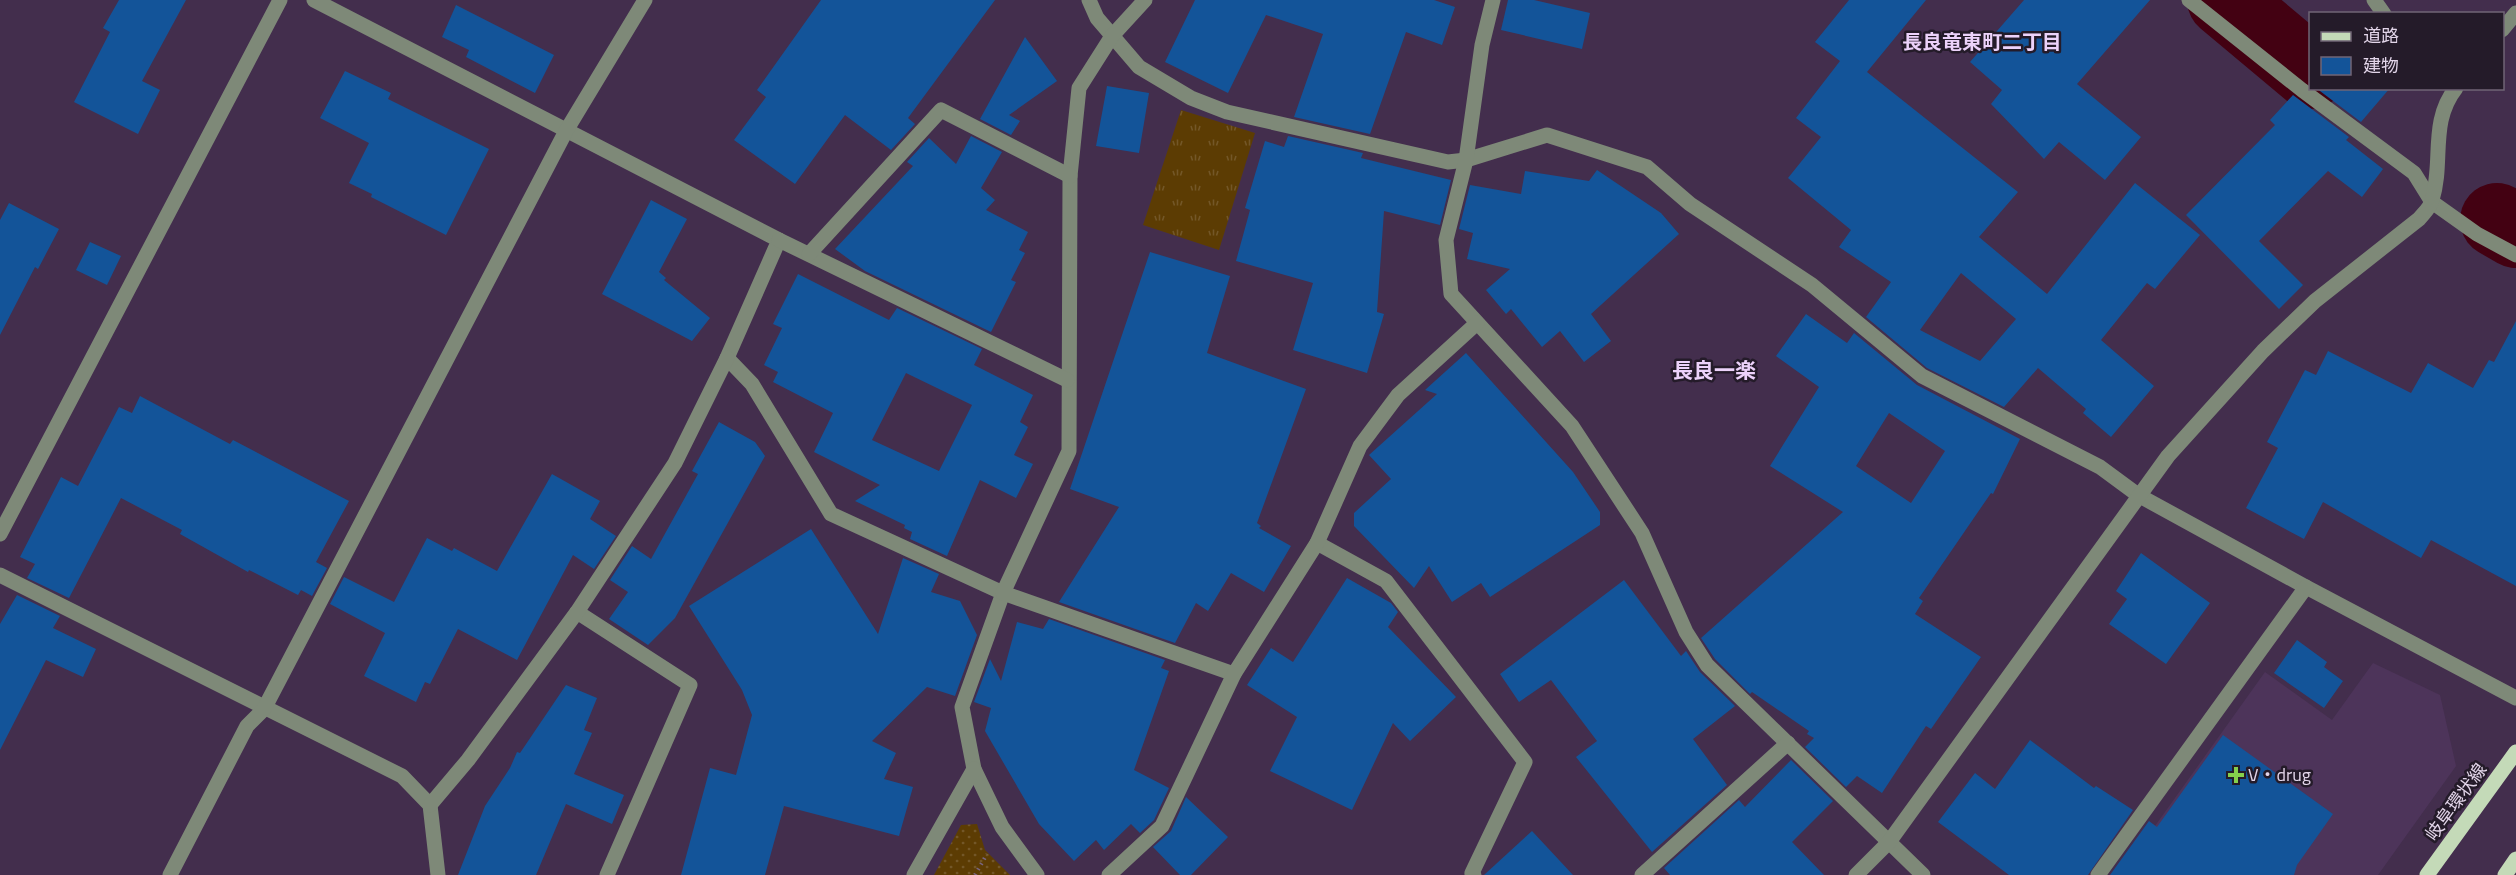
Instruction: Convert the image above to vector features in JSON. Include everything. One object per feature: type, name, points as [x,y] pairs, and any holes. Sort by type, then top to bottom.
[{"type":"main road","name":"岐阜環状線","points":[[2427,875],[2516,752]]},
{"type":"main road","points":[[2505,875],[2516,859]]},
{"type":"street","points":[[0,534],[280,0]]},
{"type":"street","points":[[314,0],[779,240],[1067,380]]},
{"type":"street","points":[[170,875],[247,726],[264,709],[566,131],[645,0]]},
{"type":"street","points":[[1089,0],[1097,18],[1139,68],[1191,98],[1227,112],[1448,162],[1466,160],[1547,135],[1647,167],[1690,204],[1812,285],[1922,376],[2100,467],[2138,495],[2516,698]]},
{"type":"street","points":[[1037,875],[1002,827],[974,769],[962,707],[1003,593],[1069,451],[1067,380],[1070,176],[1079,88],[1112,36],[1145,0]]},
{"type":"street","points":[[1493,0],[1482,45],[1466,160],[1446,240],[1451,294],[1572,426],[1642,533],[1686,632],[1707,665],[1923,875]]},
{"type":"street","points":[[2189,0],[2302,90],[2414,173],[2432,202],[2477,234],[2516,255]]},
{"type":"street","points":[[2504,28],[2516,14]]},
{"type":"street","points":[[1856,875],[1889,842],[2168,456],[2263,351],[2315,301],[2419,219],[2432,202],[2440,118],[2448,92]]},
{"type":"street","points":[[808,254],[941,110],[1070,176]]},
{"type":"street","points":[[430,805],[468,760],[577,612],[675,464],[727,358],[779,240]]},
{"type":"street","points":[[1109,875],[1162,825],[1234,674],[1317,543],[1360,446],[1398,395],[1477,323]]},
{"type":"street","points":[[727,358],[752,384],[831,514],[1003,593],[1234,674]]},
{"type":"street","points":[[1317,543],[1386,581],[1525,762],[1472,873],[1474,875]]},
{"type":"street","points":[[0,574],[264,709],[402,776],[430,805],[438,875]]},
{"type":"street","points":[[2098,875],[2306,587]]},
{"type":"street","points":[[577,612],[690,685],[607,875]]},
{"type":"street","points":[[1642,875],[1788,743]]},
{"type":"street","points":[[914,875],[974,769]]},
{"type":"shaded area","points":[[2373,663],[2440,695],[2456,766],[2378,875],[2120,875],[2265,672],[2332,720]]},
{"type":"green space","points":[[1181,110],[1255,133],[1219,250],[1143,225]]},
{"type":"green space","points":[[977,824],[985,850],[1010,875],[934,875],[961,825]]},
{"type":"building","points":[[119,0],[186,0],[142,81],[160,90],[138,134],[74,102],[110,32],[103,28]]},
{"type":"building","points":[[821,0],[995,0],[908,118],[915,124],[891,150],[845,115],[795,184],[734,140],[766,97],[757,90]]},
{"type":"building","points":[[1195,0],[1434,0],[1455,7],[1442,45],[1406,32],[1370,134],[1294,117],[1323,34],[1266,15],[1228,93],[1165,62]]},
{"type":"building","points":[[1508,0],[1534,0],[1590,13],[1582,49],[1501,30]]},
{"type":"building","points":[[1849,0],[1926,0],[1867,72],[2018,192],[1979,237],[2047,294],[2135,183],[2200,235],[2155,289],[2147,283],[2101,340],[2154,386],[2111,437],[2083,413],[2086,409],[2038,368],[2004,407],[1927,368],[1866,317],[1891,282],[1839,247],[1851,230],[1788,178],[1821,137],[1796,118],[1840,61],[1815,42]],"holes":[[[1961,273],[2016,319],[1980,361],[1920,330]]]},
{"type":"building","points":[[2024,0],[2150,0],[2077,84],[2141,137],[2105,180],[2059,142],[2044,159],[1991,104],[2002,90],[1970,62]]},
{"type":"building","points":[[456,5],[554,55],[535,93],[466,57],[469,50],[442,37]]},
{"type":"building","points":[[1025,37],[1057,81],[1009,115],[1020,121],[1011,135],[980,119]]},
{"type":"building","points":[[345,71],[391,93],[388,99],[489,149],[446,235],[371,197],[372,194],[349,183],[369,143],[320,118]]},
{"type":"building","points":[[1107,86],[1149,93],[1139,153],[1096,146]]},
{"type":"building","points":[[2319,90],[2388,90],[2361,122]]},
{"type":"building","points":[[2293,95],[2349,137],[2346,140],[2383,169],[2362,197],[2328,171],[2259,241],[2303,285],[2279,309],[2186,215],[2275,125],[2270,120]]},
{"type":"building","points":[[971,136],[1002,152],[981,188],[995,200],[986,210],[1028,232],[1019,250],[1025,253],[1011,280],[1016,282],[991,332],[865,271],[835,249],[913,166],[907,162],[929,138],[956,164]]},
{"type":"building","points":[[1288,136],[1363,153],[1361,158],[1451,180],[1440,225],[1384,211],[1377,312],[1384,314],[1367,373],[1293,350],[1313,283],[1236,261],[1250,210],[1245,208],[1265,141],[1284,147]]},
{"type":"building","points":[[1597,170],[1661,213],[1679,234],[1591,314],[1611,341],[1584,362],[1560,331],[1542,347],[1511,309],[1506,314],[1486,290],[1510,269],[1467,259],[1473,233],[1459,229],[1470,185],[1521,194],[1525,171],[1589,181]]},
{"type":"building","points":[[651,200],[687,219],[659,272],[666,278],[664,280],[710,318],[692,341],[602,294]]},
{"type":"building","points":[[9,203],[59,229],[38,269],[35,267],[0,335],[0,220]]},
{"type":"building","points":[[90,242],[121,256],[107,285],[76,270]]},
{"type":"building","points":[[1150,252],[1230,276],[1207,353],[1306,389],[1257,523],[1261,526],[1259,528],[1291,546],[1264,592],[1231,573],[1208,611],[1196,603],[1175,643],[1059,602],[1119,507],[1070,489]]},
{"type":"building","points":[[798,274],[889,320],[897,308],[982,349],[974,365],[1033,395],[1020,422],[1028,427],[1014,455],[1033,464],[1016,498],[980,480],[947,556],[910,539],[912,532],[904,528],[905,525],[855,501],[880,485],[814,452],[833,413],[773,382],[778,372],[764,365],[782,328],[773,324]],"holes":[[[906,373],[972,405],[939,471],[872,440]]]},
{"type":"building","points":[[1806,314],[1847,343],[1854,333],[1917,385],[2020,439],[1993,494],[1991,493],[1919,598],[1923,601],[1915,614],[1981,657],[1931,729],[1926,726],[1882,793],[1857,776],[1846,787],[1805,747],[1814,738],[1807,734],[1809,731],[1752,692],[1750,694],[1715,659],[1701,638],[1843,512],[1770,466],[1819,387],[1776,356]],"holes":[[[1889,413],[1945,451],[1911,503],[1856,466]]]},
{"type":"building","points":[[2516,321],[2516,586],[2431,540],[2421,558],[2323,502],[2304,539],[2246,508],[2278,448],[2267,442],[2305,370],[2316,375],[2328,351],[2411,393],[2428,363],[2473,388],[2489,360],[2494,362]]},
{"type":"building","points":[[1466,353],[1573,472],[1600,512],[1600,525],[1490,597],[1481,583],[1452,602],[1429,566],[1414,588],[1354,526],[1354,513],[1391,479],[1369,455],[1437,394],[1425,390]]},
{"type":"building","points":[[140,396],[230,444],[233,440],[349,501],[316,562],[327,568],[312,596],[301,590],[298,595],[249,570],[248,572],[180,534],[182,530],[121,498],[69,598],[27,578],[35,564],[20,557],[61,477],[78,486],[119,407],[132,413]]},
{"type":"building","points":[[719,422],[755,442],[765,456],[675,618],[648,645],[609,619],[628,592],[610,580],[632,546],[651,559],[698,474],[692,471]]},
{"type":"building","points":[[552,474],[600,501],[590,519],[616,536],[594,569],[573,555],[517,660],[458,629],[430,684],[425,682],[416,702],[364,676],[385,633],[330,604],[344,577],[394,602],[427,538],[452,551],[454,548],[497,571]]},
{"type":"building","points":[[811,529],[878,634],[903,558],[939,574],[931,592],[960,601],[977,635],[955,696],[927,687],[872,741],[896,753],[884,779],[913,787],[899,836],[784,806],[765,875],[681,875],[710,768],[736,775],[752,715],[742,690],[689,606]]},
{"type":"building","points":[[2141,553],[2210,603],[2166,664],[2109,624],[2127,599],[2116,591]]},
{"type":"building","points":[[1347,578],[1391,603],[1398,612],[1388,627],[1456,697],[1410,741],[1393,723],[1352,810],[1270,771],[1297,717],[1247,685],[1271,648],[1293,662]]},
{"type":"building","points":[[1624,580],[1681,656],[1686,651],[1700,672],[1735,706],[1693,739],[1727,785],[1652,852],[1576,757],[1597,741],[1551,680],[1519,702],[1500,674]]},
{"type":"building","points":[[17,595],[60,616],[53,628],[96,649],[83,677],[46,660],[0,750],[0,624]]},
{"type":"building","points":[[1049,619],[1165,660],[1161,668],[1169,671],[1134,770],[1169,788],[1154,820],[1140,833],[1131,824],[1104,850],[1096,840],[1074,861],[1039,824],[985,731],[991,708],[974,702],[990,659],[1001,681],[1017,622],[1043,629]]},
{"type":"building","points":[[2297,640],[2327,662],[2324,667],[2343,681],[2324,708],[2274,673]]},
{"type":"building","points":[[566,685],[597,698],[584,730],[592,733],[574,774],[624,795],[612,824],[566,804],[536,875],[458,875],[485,806],[510,768],[517,752],[520,753]]},
{"type":"building","name":"V・drug","points":[[2223,735],[2333,814],[2297,865],[2294,875],[2110,875],[2149,821],[2157,827]]},
{"type":"building","points":[[2030,740],[2094,788],[2096,786],[2133,810],[2088,875],[2009,875],[1938,822],[1975,773],[1995,789]]},
{"type":"building","points":[[1791,760],[1833,801],[1792,842],[1824,875],[1670,875],[1664,868],[1739,800],[1745,807]]},
{"type":"building","points":[[1186,797],[1228,837],[1191,875],[1180,875],[1153,847],[1171,831]]},
{"type":"building","points":[[1532,831],[1573,875],[1484,875]]},
{"type":"waterway","points":[[2224,0],[2309,71]]},
{"type":"waterway","points":[[2497,220],[2516,231]]},
{"type":"place","name":"V・drug","points":[[2236,775]]},
{"type":"district","name":"長良竜東町二丁目","points":[[1982,42]]},
{"type":"district","name":"長良一楽","points":[[1714,371]]}]
